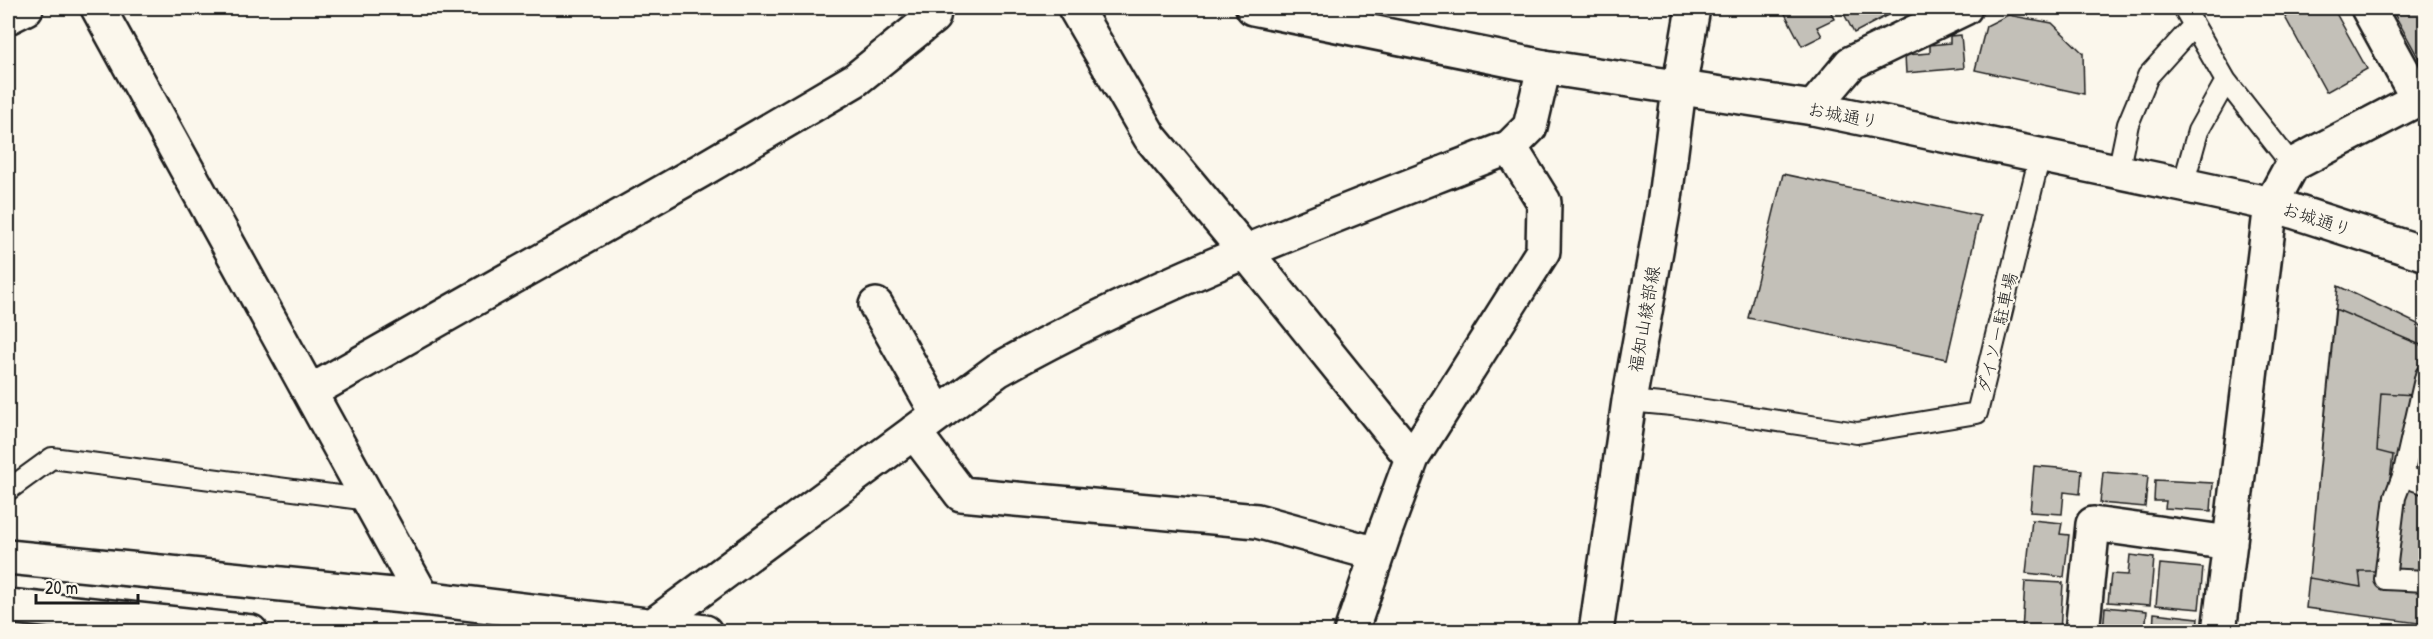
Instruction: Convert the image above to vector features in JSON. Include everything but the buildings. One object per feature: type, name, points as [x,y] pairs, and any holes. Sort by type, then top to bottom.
[{"type":"street","points":[[8,17],[26,8]]},
{"type":"street","points":[[98,8],[423,598]]},
{"type":"street","points":[[310,392],[690,177],[855,80],[933,17],[935,8]]},
{"type":"street","points":[[1075,8],[1150,137],[1412,458]]},
{"type":"street","name":"お城通り","points":[[1253,8],[1544,67],[1813,108],[2183,184],[2271,204],[2426,254]]},
{"type":"street","name":"福知山綾部線","points":[[1596,632],[1629,401],[1664,206],[1678,89],[1693,8]]},
{"type":"street","points":[[1813,108],[1851,63],[1965,8]]},
{"type":"street","points":[[2219,632],[2271,204],[2292,165],[2422,97],[2368,8]]},
{"type":"street","points":[[652,626],[998,370],[1055,338],[1245,251],[1510,147],[1530,127],[1544,67]]},
{"type":"street","points":[[1351,632],[1412,458],[1543,251],[1544,202],[1510,147]]},
{"type":"street","points":[[876,305],[926,423],[961,494],[1257,521],[1377,554]]},
{"type":"street","points":[[2082,632],[2093,524],[2230,543]]},
{"type":"street","points":[[8,557],[423,598],[705,632]]},
{"type":"street","points":[[8,606],[251,632]]},
{"type":"lane","points":[[2184,8],[2226,81],[2292,165]]},
{"type":"lane","points":[[2118,172],[2128,124],[2148,76],[2193,26]]},
{"type":"lane","points":[[2183,184],[2198,131],[2226,81]]},
{"type":"lane","name":"ダイソー駐車場","points":[[1629,401],[1672,405],[1857,433],[1977,413],[2040,155]]},
{"type":"lane","points":[[2426,375],[2403,476],[2395,497],[2385,579],[2426,581]]},
{"type":"lane","points":[[8,490],[52,458],[369,500]]},
{"type":"lane","points":[[2403,476],[2426,484]]}]
